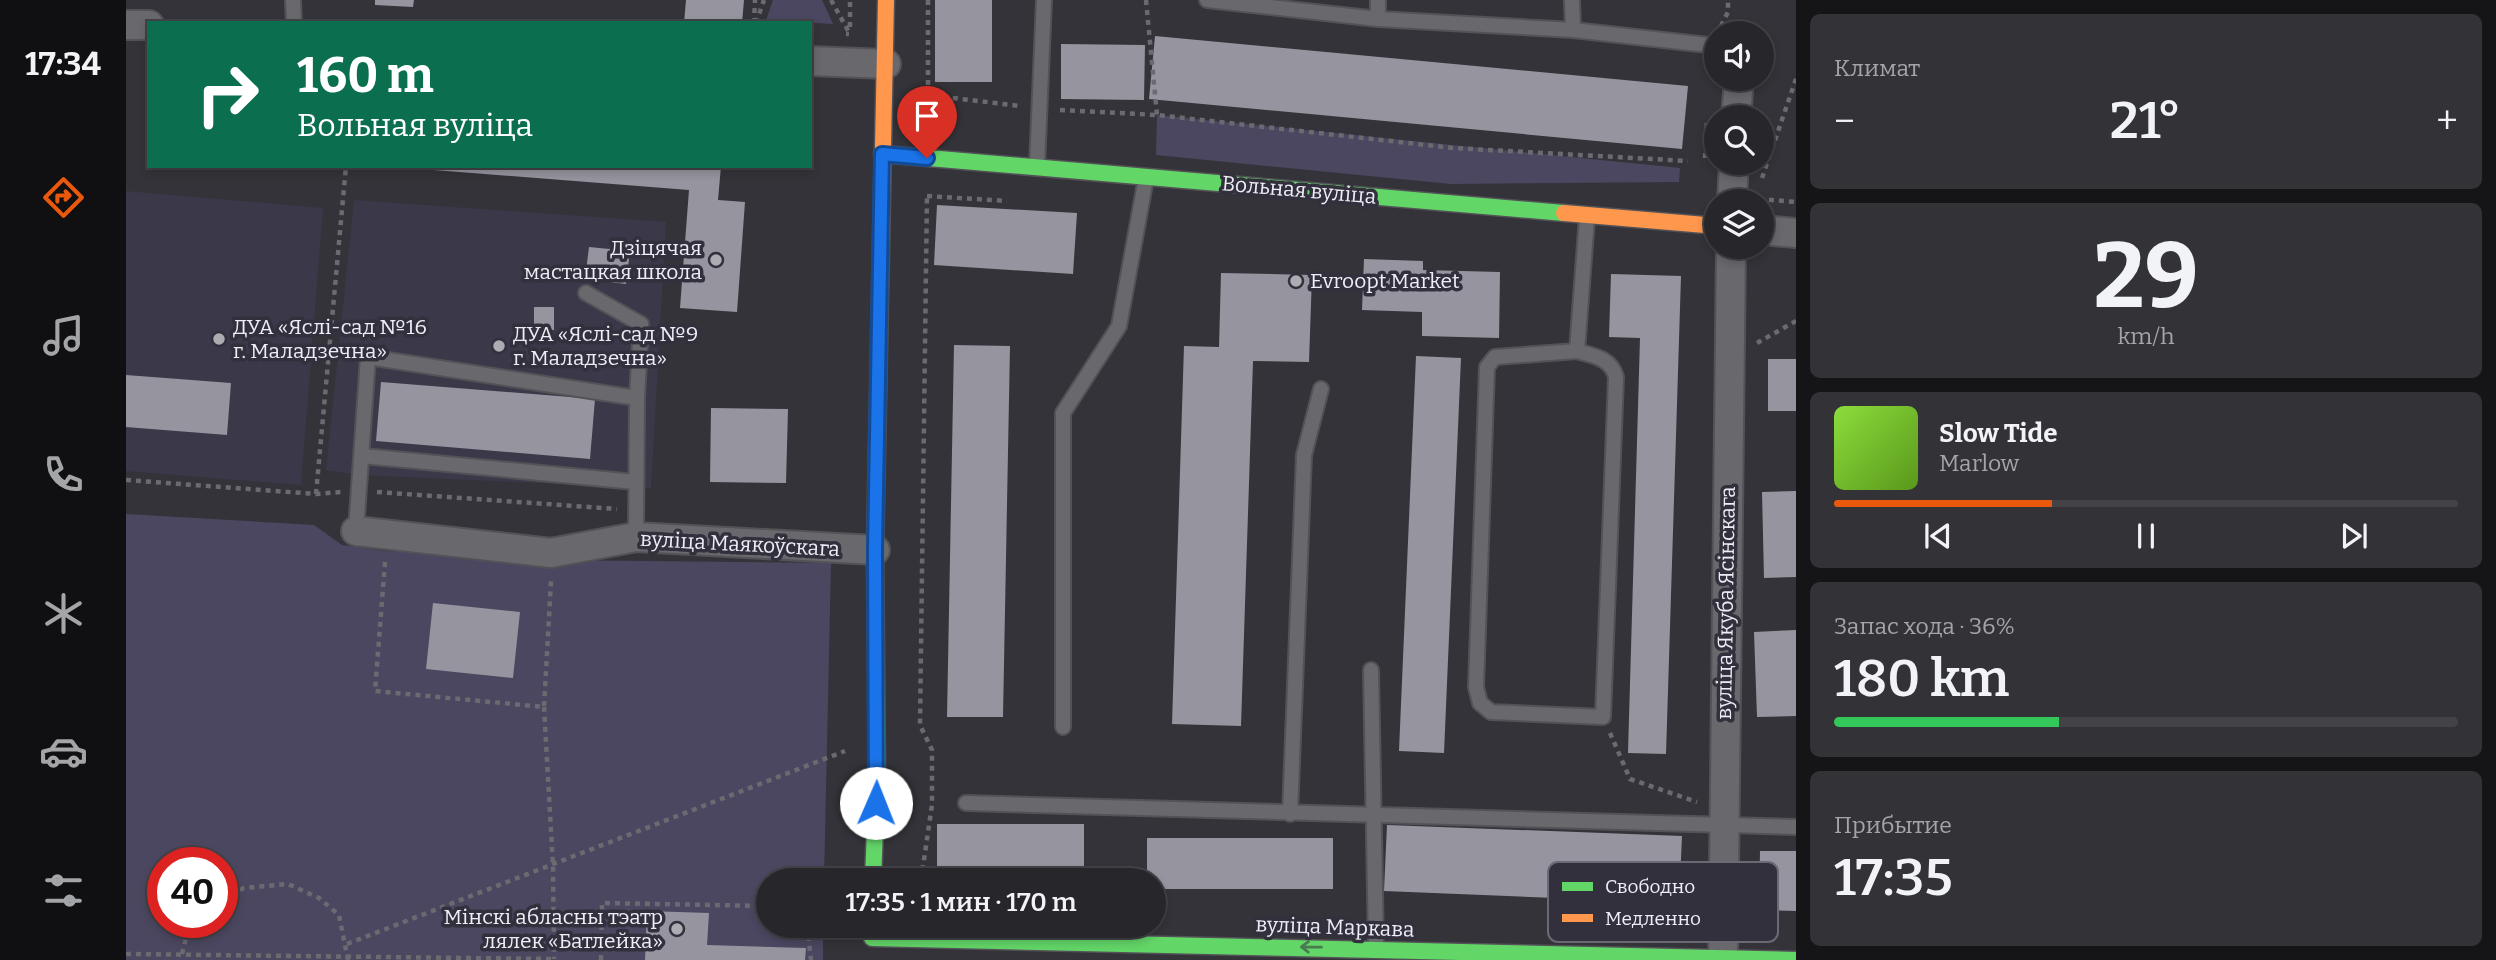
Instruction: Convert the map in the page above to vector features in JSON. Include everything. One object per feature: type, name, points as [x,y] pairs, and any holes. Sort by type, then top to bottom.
[{"type":"street","points":[[873,868],[877,777],[875,550],[886,0]]},
{"type":"street","points":[[126,24],[147,26]]},
{"type":"street","points":[[812,61],[886,64]]},
{"type":"street","name":"Вольная вуліца","points":[[882,154],[1704,225]]},
{"type":"street","points":[[1774,231],[1796,233]]},
{"type":"street","name":"вуліца Якуба Ясінскага","points":[[1723,862],[1731,259]]},
{"type":"street","name":"вуліца Маякоўскага","points":[[356,531],[551,553],[637,524],[875,550]]},
{"type":"street","points":[[872,938],[872,960]]},
{"type":"street","name":"вуліца Маркава","points":[[1050,938],[1723,960],[1796,960]]},
{"type":"street","name":"вуліца Якуба Ясінскага","points":[[1723,942],[1723,960]]},
{"type":"lane","points":[[293,0],[294,21]]},
{"type":"lane","points":[[1037,167],[1044,0]]},
{"type":"lane","points":[[1207,0],[1378,19],[1573,30],[1704,45]]},
{"type":"lane","points":[[1378,0],[1378,19]]},
{"type":"lane","points":[[1572,0],[1573,30]]},
{"type":"lane","points":[[1063,727],[1063,413],[1119,326],[1146,177]]},
{"type":"lane","points":[[1577,351],[1587,216]]},
{"type":"lane","points":[[586,293],[641,324],[635,482],[637,524]]},
{"type":"lane","points":[[1577,351],[1605,360],[1613,367],[1616,377],[1602,717],[1491,712],[1480,703],[1476,687],[1486,367],[1495,357],[1577,351]]},
{"type":"lane","points":[[356,531],[368,357],[637,398]]},
{"type":"lane","points":[[1290,814],[1304,455],[1321,389]]},
{"type":"lane","points":[[363,456],[635,482]]},
{"type":"lane","points":[[1371,670],[1376,949]]},
{"type":"lane","points":[[966,803],[1796,827]]},
{"type":"path","points":[[755,0],[755,21]]},
{"type":"path","points":[[756,21],[764,0]]},
{"type":"path","points":[[831,0],[850,34],[836,33]]},
{"type":"path","points":[[928,0],[928,95],[1039,109],[1157,115],[1453,148],[1688,161]]},
{"type":"path","points":[[1146,0],[1157,115]]},
{"type":"path","points":[[1723,21],[1728,12],[1728,0]]},
{"type":"path","points":[[1750,189],[1796,79]]},
{"type":"path","points":[[316,494],[346,168]]},
{"type":"path","points":[[923,868],[932,805],[932,750],[920,725],[927,195]]},
{"type":"path","points":[[1774,199],[1796,202]]},
{"type":"path","points":[[1753,346],[1796,321]]},
{"type":"path","points":[[126,480],[316,494],[358,491],[637,524]]},
{"type":"path","points":[[386,551],[375,691],[544,707]]},
{"type":"path","points":[[126,954],[554,959],[544,707],[551,574]]},
{"type":"path","points":[[1602,717],[1630,779],[1698,802]]},
{"type":"path","points":[[347,944],[846,751]]},
{"type":"path","points":[[238,891],[244,888],[288,884],[320,898],[339,915],[348,958]]},
{"type":"path","points":[[601,960],[602,903],[756,906]]},
{"type":"path","points":[[182,954],[186,938]]},
{"type":"path","points":[[808,938],[811,960]]},
{"type":"shaded area","points":[[773,0],[822,0],[833,24],[812,21],[766,20]]},
{"type":"shaded area","points":[[1157,115],[1680,168],[1679,182],[1451,184],[1156,155]]},
{"type":"shaded area","name":"ДУА «Яслі-сад №16 г. Маладзечна»","points":[[126,191],[323,208],[301,485],[126,471]]},
{"type":"shaded area","name":"ДУА «Яслі-сад №9 г. Маладзечна»","points":[[354,200],[666,222],[651,488],[359,475],[326,470]]},
{"type":"shaded area","points":[[126,514],[314,525],[342,545],[386,551],[552,560],[831,563],[824,868],[756,868],[756,938],[823,938],[823,960],[126,960]]},
{"type":"building","points":[[375,0],[414,0],[413,7],[375,5]]},
{"type":"building","points":[[686,0],[744,0],[742,21],[684,21]]},
{"type":"building","points":[[935,0],[992,0],[992,82],[935,82]]},
{"type":"building","points":[[1155,36],[1688,86],[1682,149],[1149,99]]},
{"type":"building","points":[[1061,44],[1145,45],[1144,100],[1061,99]]},
{"type":"building","points":[[147,62],[147,99],[145,63]]},
{"type":"building","points":[[408,168],[721,168],[718,200],[745,202],[737,312],[680,308],[689,190]]},
{"type":"building","points":[[937,205],[1077,213],[1073,274],[934,265]]},
{"type":"building","points":[[589,247],[630,251],[626,284],[585,279]]},
{"type":"building","points":[[1364,259],[1423,261],[1423,270],[1500,272],[1499,338],[1422,336],[1422,312],[1362,310]]},
{"type":"building","points":[[1221,273],[1312,275],[1309,362],[1253,361],[1241,726],[1172,724],[1184,346],[1219,347]]},
{"type":"building","points":[[1611,274],[1681,276],[1666,754],[1628,753],[1640,338],[1609,337]]},
{"type":"building","points":[[534,307],[554,307],[554,330],[534,329]]},
{"type":"building","points":[[954,345],[1010,346],[1003,717],[947,717]]},
{"type":"building","points":[[1416,356],[1461,358],[1444,753],[1399,751]]},
{"type":"building","points":[[1768,359],[1796,359],[1796,411],[1768,411]]},
{"type":"building","points":[[126,375],[231,383],[227,435],[126,427]]},
{"type":"building","points":[[381,382],[595,399],[590,459],[376,441]]},
{"type":"building","points":[[711,408],[788,409],[786,483],[710,482]]},
{"type":"building","points":[[1796,491],[1796,577],[1764,578],[1762,492]]},
{"type":"building","points":[[433,603],[520,612],[513,678],[426,669]]},
{"type":"building","points":[[1796,630],[1796,716],[1757,717],[1754,632]]},
{"type":"building","points":[[937,824],[1084,824],[1084,868],[937,868]]},
{"type":"building","points":[[1387,825],[1682,836],[1681,862],[1548,862],[1548,898],[1384,891]]},
{"type":"building","points":[[1147,838],[1333,838],[1333,889],[1166,889],[1166,868],[1147,868]]},
{"type":"building","points":[[1760,851],[1796,851],[1796,911],[1778,911],[1778,862],[1760,862]]},
{"type":"building","name":"Мінскі абласны тэатр лялек «Батлейка»","points":[[647,911],[709,913],[707,945],[806,948],[805,960],[645,960]]},
{"type":"traffic: fast","points":[[882,154],[1564,213]]},
{"type":"traffic: fast","points":[[873,868],[877,777],[875,550],[880,295]]},
{"type":"traffic: fast","points":[[872,938],[1796,960]]},
{"type":"traffic: slow","points":[[880,295],[886,0]]},
{"type":"traffic: slow","points":[[1564,213],[1704,225]]},
{"type":"place","name":"Дзіцячая мастацкая школа","points":[[716,260]]},
{"type":"place","name":"Evroopt Market","points":[[1296,281]]},
{"type":"place","name":"ДУА «Яслі-сад №16 г. Маладзечна»","points":[[219,339]]},
{"type":"place","name":"ДУА «Яслі-сад №9 г. Маладзечна»","points":[[499,346]]},
{"type":"place","name":"Мінскі абласны тэатр лялек «Батлейка»","points":[[677,929]]},
{"type":"route","points":[[876,803],[875,550],[882,154],[927,158]]}]
